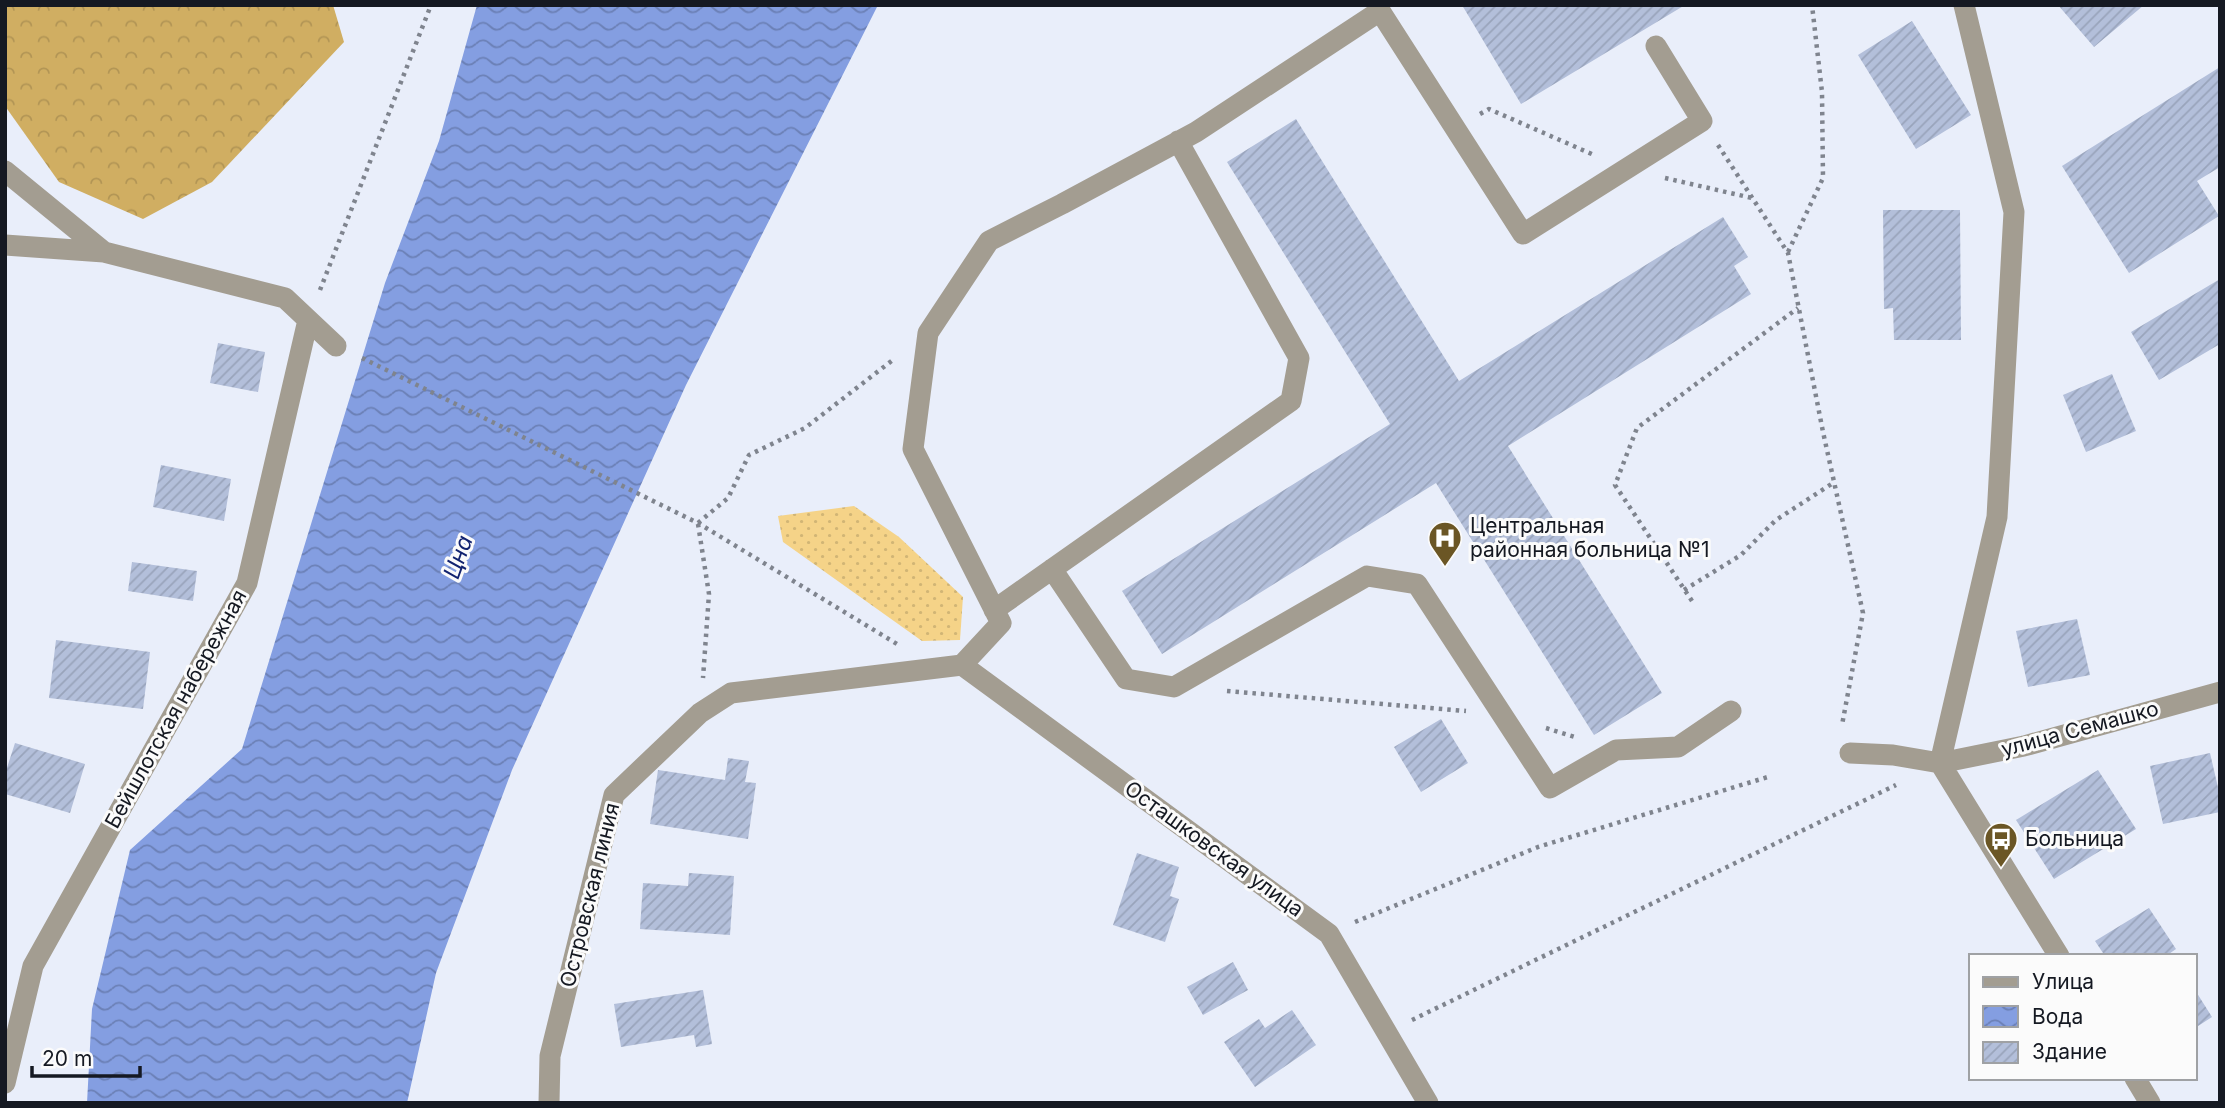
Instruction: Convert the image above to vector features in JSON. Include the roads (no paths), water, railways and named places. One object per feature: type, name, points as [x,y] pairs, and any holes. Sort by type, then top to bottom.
[{"type":"street","points":[[1964,5],[2014,212],[1997,517],[1940,763],[2058,954]]},
{"type":"street","points":[[962,665],[1001,623],[913,449],[928,333],[989,241],[1196,132],[1380,8],[1523,234],[1702,121],[1656,46]]},
{"type":"street","points":[[994,610],[1291,401],[1299,359],[1178,141]]},
{"type":"street","points":[[5,171],[104,252]]},
{"type":"street","points":[[5,245],[104,252],[285,298],[336,346]]},
{"type":"street","name":"Бейшлотская набережная","points":[[5,1083],[33,966],[247,583],[308,320]]},
{"type":"street","points":[[1052,569],[1126,679],[1174,687],[1367,576],[1417,584],[1550,788],[1615,750],[1678,747],[1731,711]]},
{"type":"street","name":"Островская линия","points":[[549,1103],[550,1056],[614,795],[700,713],[731,693],[962,665]]},
{"type":"street","name":"Осташковская улица","points":[[962,665],[1329,934],[1427,1103]]},
{"type":"street","name":"улица Семашко","points":[[1940,763],[2024,746],[2220,692]]},
{"type":"street","points":[[1845,745],[1940,763]]},
{"type":"street","points":[[2136,1080],[2150,1103]]},
{"type":"water","name":"Цна","points":[[477,5],[878,5],[686,385],[512,770],[436,973],[407,1103],[87,1103],[92,1009],[130,850],[242,749],[385,283],[439,141]]},
{"type":"place","name":"Центральная районная больница №1","points":[[1445,568]]},
{"type":"place","name":"Больница","points":[[2001,869]]}]
